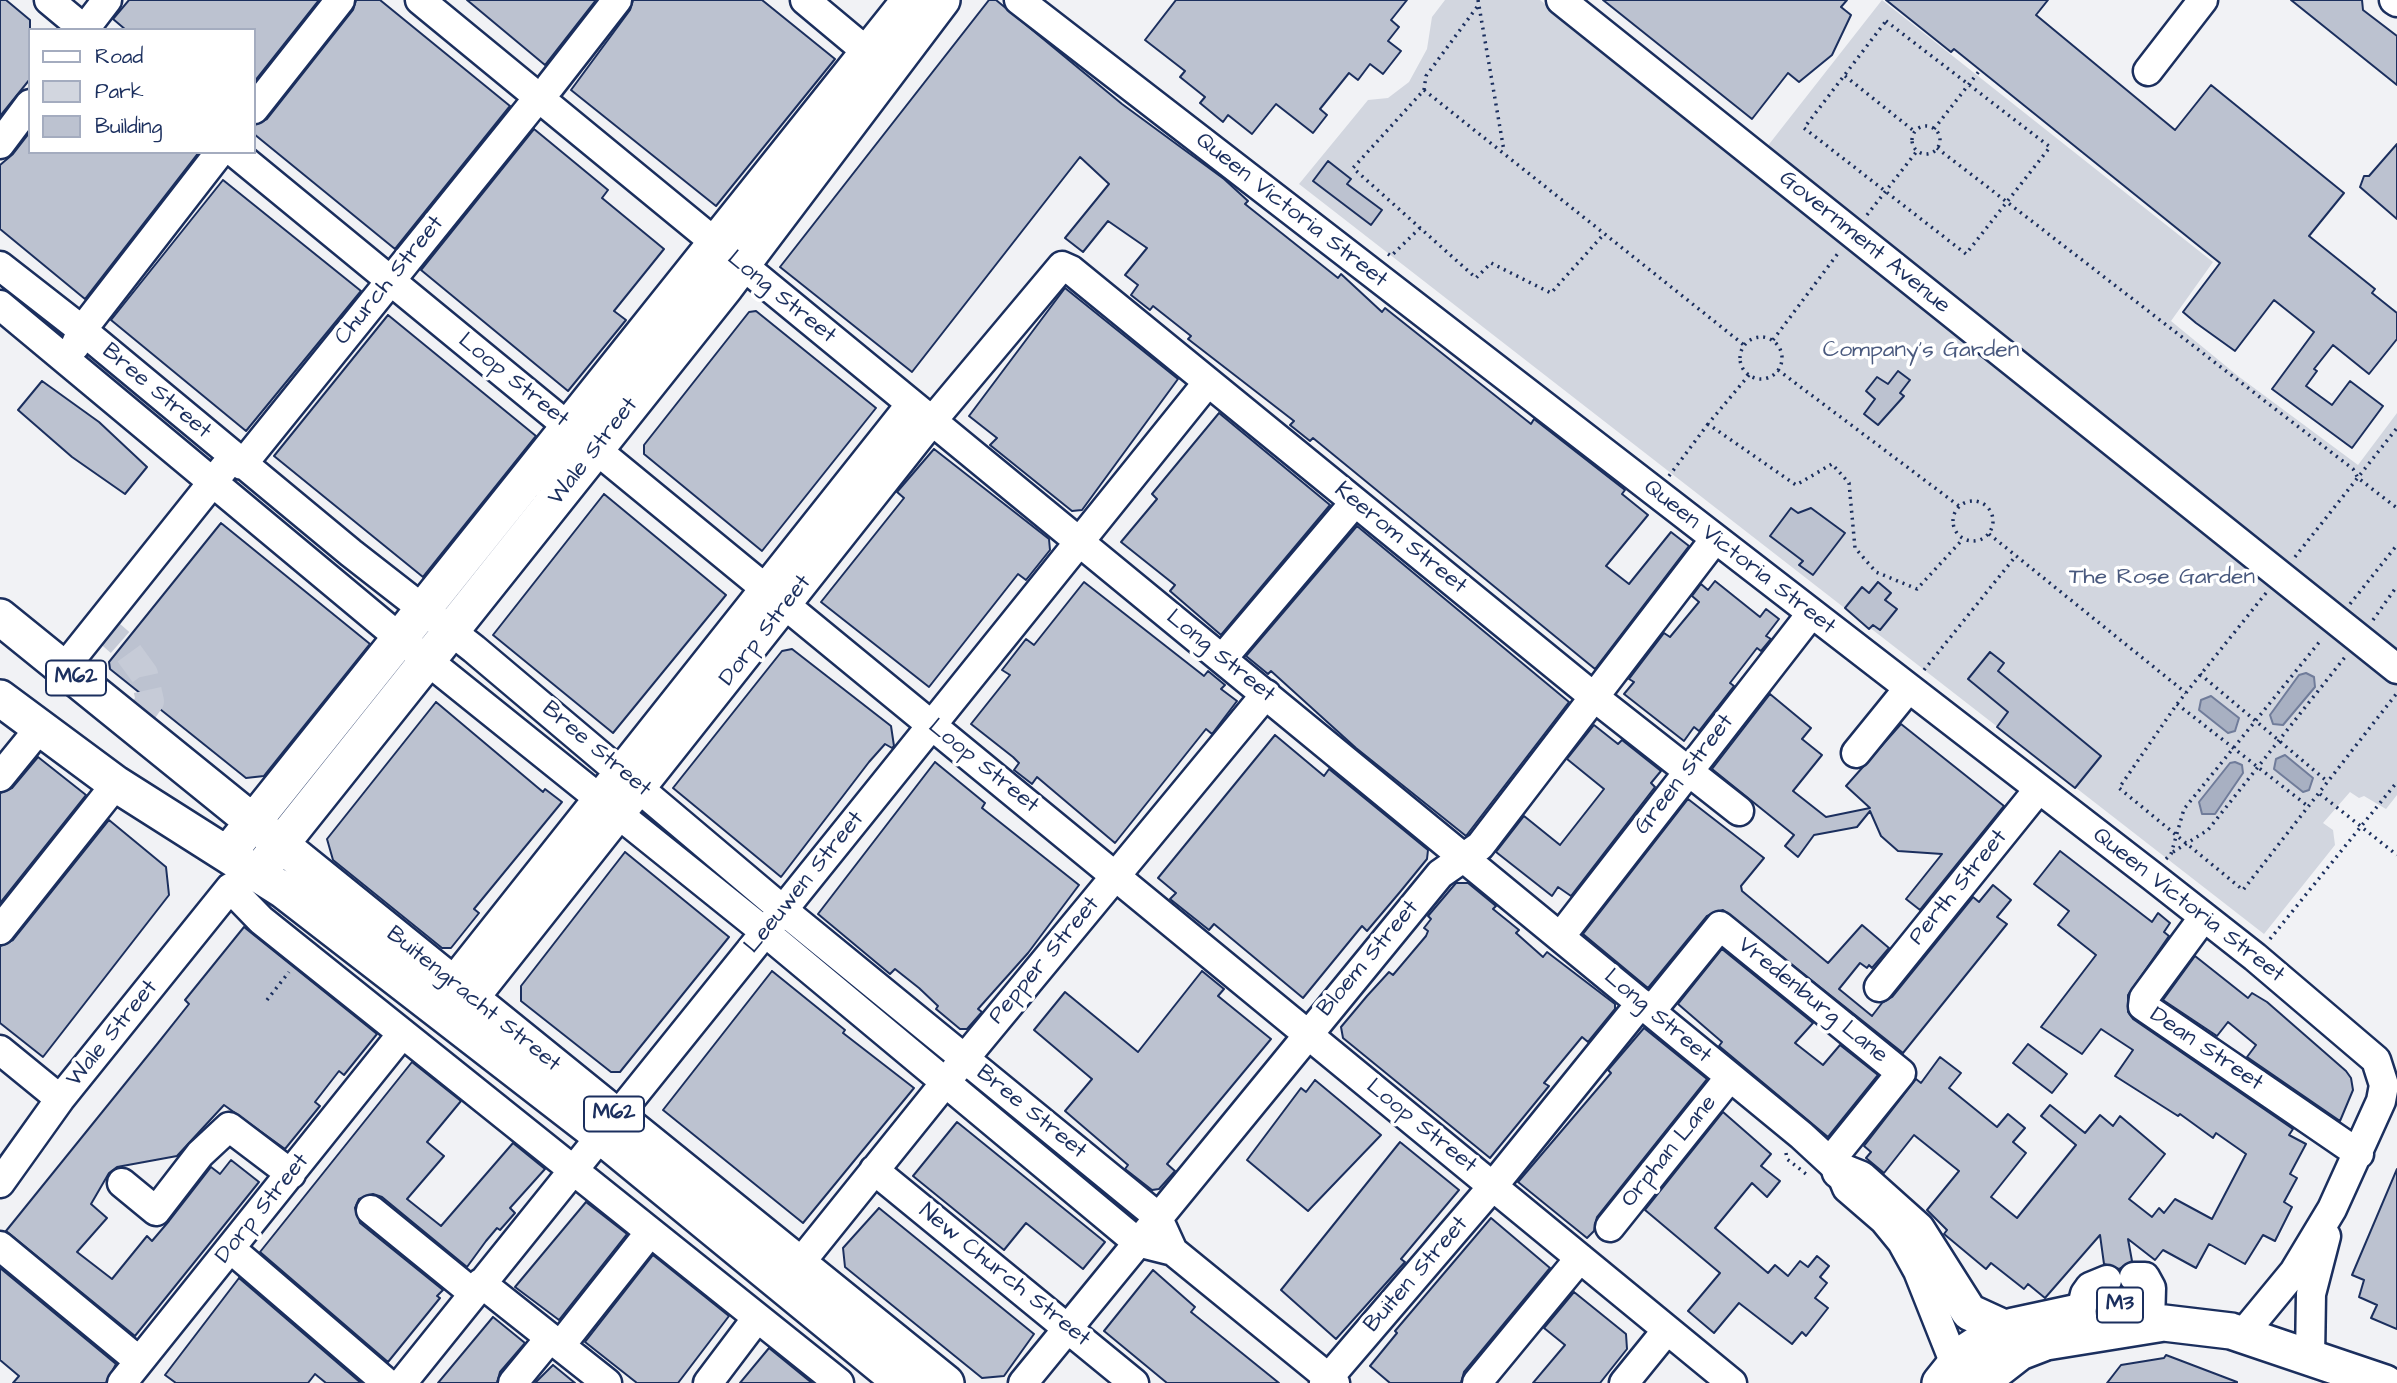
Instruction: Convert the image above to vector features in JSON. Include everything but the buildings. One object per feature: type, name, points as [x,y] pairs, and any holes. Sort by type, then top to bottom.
[{"type":"main road","name":"Wale Street","points":[[878,62],[910,0]]},
{"type":"main road","name":"Wale Street","points":[[256,869],[415,650],[597,450],[728,255],[878,62],[942,0]]},
{"type":"main road","name":"Wale Street","points":[[439,621],[570,428],[728,255]]},
{"type":"main road","name":"Buitengracht Street","points":[[0,617],[252,823],[256,869],[805,1268],[946,1383]]},
{"type":"main road","name":"Wale Street","points":[[229,853],[252,823],[415,650]]},
{"type":"main road","name":"Buitengracht Street","points":[[0,698],[116,784],[463,990],[610,1127],[902,1383]]},
{"type":"main road","points":[[1829,1171],[1860,1179],[1917,1230],[1969,1312],[2006,1329]]},
{"type":"main road","name":"M3","points":[[1962,1378],[2046,1342],[2135,1295],[2200,1312],[2283,1352],[2385,1383]]},
{"type":"main road","name":"M3","points":[[1962,1378],[1980,1342],[2006,1329],[2083,1323]]},
{"type":"street","points":[[49,0],[83,28]]},
{"type":"street","points":[[86,28],[107,0]]},
{"type":"street","points":[[256,106],[340,0]]},
{"type":"street","name":"Long Street","points":[[420,0],[544,92],[728,255],[1730,1077],[1884,1220],[1902,1242],[1918,1271],[1962,1378]]},
{"type":"street","name":"Church Street","points":[[64,668],[213,481],[237,461],[390,280],[617,0]]},
{"type":"street","points":[[805,0],[878,62]]},
{"type":"street","name":"Queen Victoria Street","points":[[1020,0],[2256,957],[2369,1053],[2389,1073],[2381,1101],[2359,1154],[2332,1209]]},
{"type":"street","name":"Government Avenue","points":[[1561,0],[1859,226],[2280,575],[2397,668]]},
{"type":"street","points":[[2148,71],[2203,0]]},
{"type":"street","points":[[0,144],[28,107]]},
{"type":"street","points":[[69,360],[82,330],[218,154]]},
{"type":"street","name":"Loop Street","points":[[236,154],[1732,1383]]},
{"type":"street","name":"Bree Street","points":[[0,266],[82,330],[237,461],[439,621],[631,779],[783,910],[1157,1216],[1173,1251]]},
{"type":"street","name":"Dorp Street","points":[[463,990],[618,817],[631,779],[921,413],[1062,266]]},
{"type":"street","name":"Keerom Street","points":[[1062,266],[1071,270],[1594,697],[1739,811]]},
{"type":"street","name":"Bree Street","points":[[0,305],[415,650],[618,817],[765,932],[1137,1241],[1173,1251],[1329,1381]]},
{"type":"street","name":"Leeuwen Street","points":[[402,1383],[1208,382]]},
{"type":"street","points":[[1222,659],[1355,502]]},
{"type":"street","name":"Bloem Street","points":[[1023,1383],[1157,1216],[1440,874],[1480,846],[1715,539]]},
{"type":"street","name":"Green Street","points":[[1560,937],[1811,614]]},
{"type":"street","points":[[1856,753],[1908,690]]},
{"type":"street","name":"Pepper Street","points":[[805,1268],[1270,698]]},
{"type":"street","points":[[0,777],[39,729]]},
{"type":"street","name":"Dorp Street","points":[[463,990],[597,799],[631,779]]},
{"type":"street","points":[[0,930],[116,784]]},
{"type":"street","name":"Perth Street","points":[[1879,987],[2038,790]]},
{"type":"street","name":"Buitengracht Street","points":[[256,869],[251,911],[839,1383]]},
{"type":"street","name":"Wale Street","points":[[0,1183],[60,1099],[256,869]]},
{"type":"street","name":"Dean Street","points":[[2203,918],[2144,998],[2143,1006],[2359,1154]]},
{"type":"street","name":"Vredenburg Lane","points":[[1646,1007],[1720,926],[1901,1073],[1829,1171]]},
{"type":"street","name":"Buiten Street","points":[[1329,1381],[1646,1007]]},
{"type":"street","name":"Dorp Street","points":[[122,1383],[232,1250],[402,1034]]},
{"type":"street","points":[[0,1050],[60,1099]]},
{"type":"street","name":"Orphan Lane","points":[[1610,1227],[1730,1077]]},
{"type":"street","points":[[122,1183],[156,1211],[200,1154],[229,1127],[291,1174]]},
{"type":"street","name":"New Church Street","points":[[879,1174],[1134,1383]]},
{"type":"street","points":[[2283,1352],[2294,1272],[2332,1209]]},
{"type":"street","points":[[2283,1352],[2311,1294],[2332,1209]]},
{"type":"street","points":[[371,1210],[555,1342],[607,1383]]},
{"type":"street","points":[[513,1383],[555,1342],[647,1236]]},
{"type":"street","points":[[0,1246],[139,1361]]},
{"type":"street","points":[[232,1250],[387,1383]]},
{"type":"street","points":[[1477,1383],[1580,1258]]},
{"type":"street","points":[[2083,1323],[2090,1287],[2135,1295]]},
{"type":"street","points":[[708,1383],[757,1318]]},
{"type":"street","points":[[1624,1383],[1667,1330]]},
{"type":"path","points":[[1478,0],[1477,7],[1504,153]]},
{"type":"path","points":[[1477,7],[1426,76],[1424,90],[1353,169],[1476,278],[1491,263],[1551,293],[1604,233]]},
{"type":"path","points":[[1886,21],[1969,85],[2050,147],[1966,254],[1804,128],[1886,21]]},
{"type":"path","points":[[1934,129],[1980,70]]},
{"type":"path","points":[[1844,76],[1914,131]]},
{"type":"path","points":[[1424,90],[1744,345]]},
{"type":"path","points":[[1914,131],[1922,126],[1934,129],[1939,136],[1937,148],[1929,153],[1917,151]]},
{"type":"path","points":[[1914,131],[1913,144],[1917,151]]},
{"type":"path","points":[[1937,148],[2353,469],[2357,478],[2397,508]]},
{"type":"path","points":[[1773,340],[1917,151]]},
{"type":"path","points":[[1381,248],[1391,256],[1420,228]]},
{"type":"path","points":[[1758,337],[1773,340],[1782,354],[1778,370],[1765,379],[1749,375],[1740,361],[1744,345],[1758,337]]},
{"type":"path","points":[[1778,370],[1959,506]]},
{"type":"path","points":[[1656,494],[1749,375]]},
{"type":"path","points":[[1708,425],[1796,485],[1832,464],[1849,483],[1855,548],[1877,572],[1917,589],[1963,539]]},
{"type":"path","points":[[2397,428],[2200,674],[2119,788],[2243,890],[2397,693]]},
{"type":"path","points":[[1968,501],[1978,501],[1987,506],[1993,524],[1989,534],[1972,541],[1963,539],[1953,524],[1959,506],[1968,501]]},
{"type":"path","points":[[1989,534],[2186,693]]},
{"type":"path","points":[[2171,853],[2184,808],[2397,545]]},
{"type":"path","points":[[1908,690],[2015,557]]},
{"type":"path","points":[[2152,876],[2171,853],[2208,830],[2359,639],[2397,586]]},
{"type":"path","points":[[2200,674],[2328,782]]},
{"type":"path","points":[[2177,704],[2309,807]]},
{"type":"path","points":[[2256,957],[2397,782]]},
{"type":"path","points":[[2319,794],[2397,855]]},
{"type":"path","points":[[267,1000],[303,954]]},
{"type":"path","points":[[1785,1150],[1787,1159],[1829,1171]]},
{"type":"green space","name":"Company's Garden","points":[[1445,0],[1540,0],[1752,166],[1882,0],[2213,262],[2171,321],[2238,376],[2358,465],[2397,413],[2397,795],[2386,809],[2364,796],[2359,798],[2350,792],[2323,823],[2333,830],[2335,845],[2264,934],[1299,184],[1368,100],[1388,98],[1409,82],[1427,49],[1432,17]]},
{"type":"water","points":[[2306,673],[2314,677],[2315,687],[2283,725],[2273,724],[2270,715],[2299,675]]},
{"type":"water","points":[[2211,696],[2239,718],[2235,731],[2228,733],[2199,710],[2201,700]]},
{"type":"water","points":[[2285,755],[2313,778],[2309,790],[2303,792],[2274,769],[2276,759]]},
{"type":"water","points":[[2230,763],[2242,765],[2243,773],[2215,814],[2202,814],[2199,802]]},
{"type":"tunnel","points":[[99,624],[123,645],[144,674],[150,701],[133,725]]},
{"type":"park label","name":"The Rose Garden","points":[[2162,578]]}]
